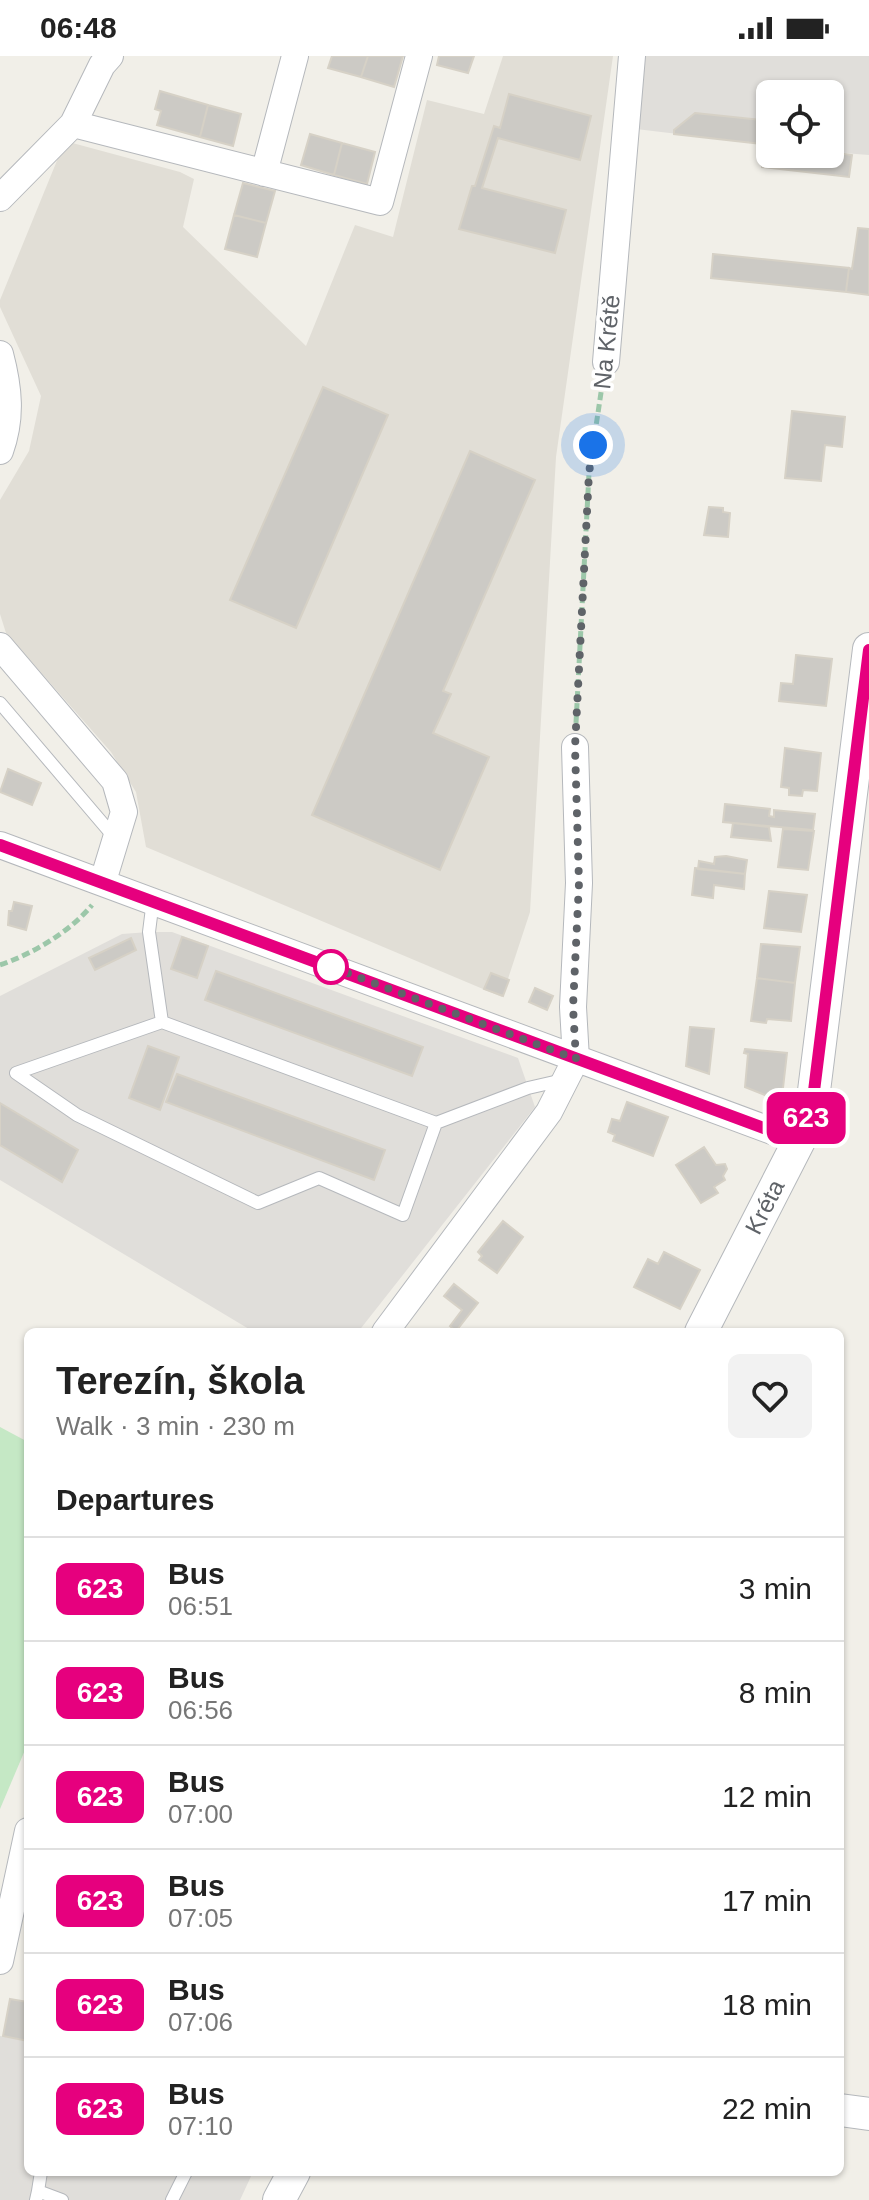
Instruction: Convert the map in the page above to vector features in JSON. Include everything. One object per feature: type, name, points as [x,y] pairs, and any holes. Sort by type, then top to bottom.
[{"type":"street","points":[[0,198],[73,124],[102,65],[110,56]]},
{"type":"street","points":[[264,173],[295,56]]},
{"type":"street","points":[[73,124],[380,202],[419,56]]},
{"type":"street","name":"Na Krétě","points":[[606,362],[632,56]]},
{"type":"street","points":[[0,354],[9,389],[6,434],[0,451]]},
{"type":"street","points":[[0,646],[115,781],[124,812],[103,881]]},
{"type":"street","name":"Kréta","points":[[703,1328],[799,1141],[814,1091],[869,649]]},
{"type":"street","points":[[388,1328],[549,1112],[570,1070],[579,883],[575,747]]},
{"type":"street","points":[[0,845],[153,900],[570,1070],[799,1141]]},
{"type":"street","points":[[0,1961],[24,1850]]},
{"type":"street","points":[[844,2111],[869,2114]]},
{"type":"street","points":[[279,2200],[292,2176]]},
{"type":"lane","points":[[0,703],[115,838]]},
{"type":"lane","points":[[153,900],[149,932],[162,1022]]},
{"type":"lane","points":[[436,1123],[403,1215],[319,1178],[258,1203],[77,1115],[16,1073],[162,1022],[436,1123],[570,1070]]},
{"type":"lane","points":[[172,2200],[184,2176]]},
{"type":"lane","points":[[37,2195],[62,2200]]},
{"type":"path","name":"Na Krétě","points":[[575,747],[589,473],[606,362]]},
{"type":"path","points":[[0,965],[14,961],[65,931],[91,908],[103,881]]},
{"type":"shaded area","points":[[503,56],[613,56],[556,457],[530,912],[502,997],[146,847],[136,792],[111,752],[6,633],[0,614],[0,500],[29,451],[41,396],[0,307],[0,300],[65,141],[180,172],[194,179],[183,227],[306,346],[355,225],[393,237],[427,100],[484,114]]},
{"type":"shaded area","points":[[645,56],[869,56],[869,155],[844,153],[844,80],[756,80],[756,143],[636,129]]},
{"type":"shaded area","points":[[172,932],[518,1058],[535,1107],[361,1328],[247,1328],[0,1180],[0,996],[122,934]]},
{"type":"shaded area","points":[[0,2036],[24,2040],[24,2176],[251,2176],[240,2200],[0,2200]]},
{"type":"green space","points":[[0,1427],[24,1440],[24,1752],[0,1809]]},
{"type":"building","points":[[332,56],[368,56],[361,77],[328,68]]},
{"type":"building","points":[[368,56],[403,56],[394,87],[361,77]]},
{"type":"building","points":[[439,56],[474,56],[468,73],[437,65]]},
{"type":"building","points":[[160,91],[208,105],[200,137],[157,125],[161,111],[155,109]]},
{"type":"building","points":[[509,94],[591,116],[580,160],[498,138],[482,188],[566,210],[555,253],[459,229],[494,126],[500,128]]},
{"type":"building","points":[[208,105],[241,114],[233,146],[200,137]]},
{"type":"building","points":[[695,113],[756,120],[756,143],[674,134],[674,130]]},
{"type":"building","points":[[310,134],[342,143],[334,175],[301,165]]},
{"type":"building","points":[[342,143],[375,152],[367,184],[334,175]]},
{"type":"building","points":[[844,154],[852,155],[849,177],[771,168],[844,168]]},
{"type":"building","points":[[243,183],[275,191],[266,223],[234,215]]},
{"type":"building","points":[[234,215],[266,223],[257,257],[225,249]]},
{"type":"building","points":[[858,228],[869,229],[869,295],[846,292]]},
{"type":"building","points":[[713,254],[849,268],[846,292],[711,278]]},
{"type":"building","points":[[323,387],[388,415],[296,628],[230,600]]},
{"type":"building","points":[[792,411],[845,417],[842,447],[825,445],[821,481],[785,478]]},
{"type":"building","points":[[470,451],[535,480],[443,691],[451,694],[433,733],[489,757],[440,870],[312,815]]},
{"type":"building","points":[[709,507],[723,508],[723,512],[730,513],[728,537],[704,535]]},
{"type":"building","points":[[796,655],[832,659],[826,706],[779,701],[781,683],[793,684]]},
{"type":"building","points":[[785,748],[821,753],[817,791],[803,790],[802,796],[789,795],[789,788],[781,787]]},
{"type":"building","points":[[8,769],[41,783],[32,805],[0,792]]},
{"type":"building","points":[[725,804],[770,809],[769,816],[774,817],[774,810],[815,814],[813,830],[723,822]]},
{"type":"building","points":[[733,823],[769,827],[771,841],[731,837]]},
{"type":"building","points":[[783,829],[814,831],[808,870],[778,867]]},
{"type":"building","points":[[715,857],[747,860],[745,874],[698,869],[699,861],[714,864]]},
{"type":"building","points":[[695,868],[745,874],[744,889],[714,885],[713,898],[692,895]]},
{"type":"building","points":[[769,891],[807,895],[801,932],[764,928]]},
{"type":"building","points":[[14,902],[32,906],[26,930],[8,925],[9,911],[12,911]]},
{"type":"building","points":[[182,937],[208,946],[197,978],[171,969]]},
{"type":"building","points":[[131,938],[136,950],[95,970],[89,958]]},
{"type":"building","points":[[761,944],[800,947],[795,983],[757,978]]},
{"type":"building","points":[[216,971],[423,1047],[412,1076],[205,1000]]},
{"type":"building","points":[[491,973],[509,980],[503,996],[484,989]]},
{"type":"building","points":[[757,978],[795,983],[791,1021],[751,1021]]},
{"type":"building","points":[[535,988],[553,996],[547,1010],[529,1002]]},
{"type":"building","points":[[690,1027],[714,1029],[709,1074],[686,1066]]},
{"type":"building","points":[[148,1046],[179,1057],[160,1110],[129,1098]]},
{"type":"building","points":[[745,1049],[787,1053],[783,1088],[770,1097],[745,1087],[748,1054],[744,1053]]},
{"type":"building","points":[[177,1074],[385,1150],[374,1180],[166,1102]]},
{"type":"building","points":[[627,1102],[668,1117],[653,1156],[613,1141],[615,1135],[608,1132],[612,1119],[620,1121]]},
{"type":"building","points":[[0,1103],[78,1150],[62,1182],[0,1145]]},
{"type":"building","points":[[704,1147],[716,1165],[725,1164],[727,1169],[723,1176],[725,1180],[714,1187],[718,1193],[701,1203],[676,1165]]},
{"type":"building","points":[[503,1221],[523,1237],[497,1273],[479,1260],[482,1256],[478,1252]]},
{"type":"building","points":[[664,1252],[700,1270],[680,1309],[634,1287],[648,1259],[658,1264]]},
{"type":"building","points":[[454,1284],[478,1303],[458,1328],[450,1326],[462,1310],[444,1296]]},
{"type":"building","points":[[10,1999],[24,2001],[24,2040],[3,2036]]},
{"type":"bus line","name":"623","points":[[0,845],[799,1141],[814,1091],[869,650]]},
{"type":"route","points":[[331,967],[326,965],[576,1059],[573,1007],[579,883],[575,747],[593,445]]}]
